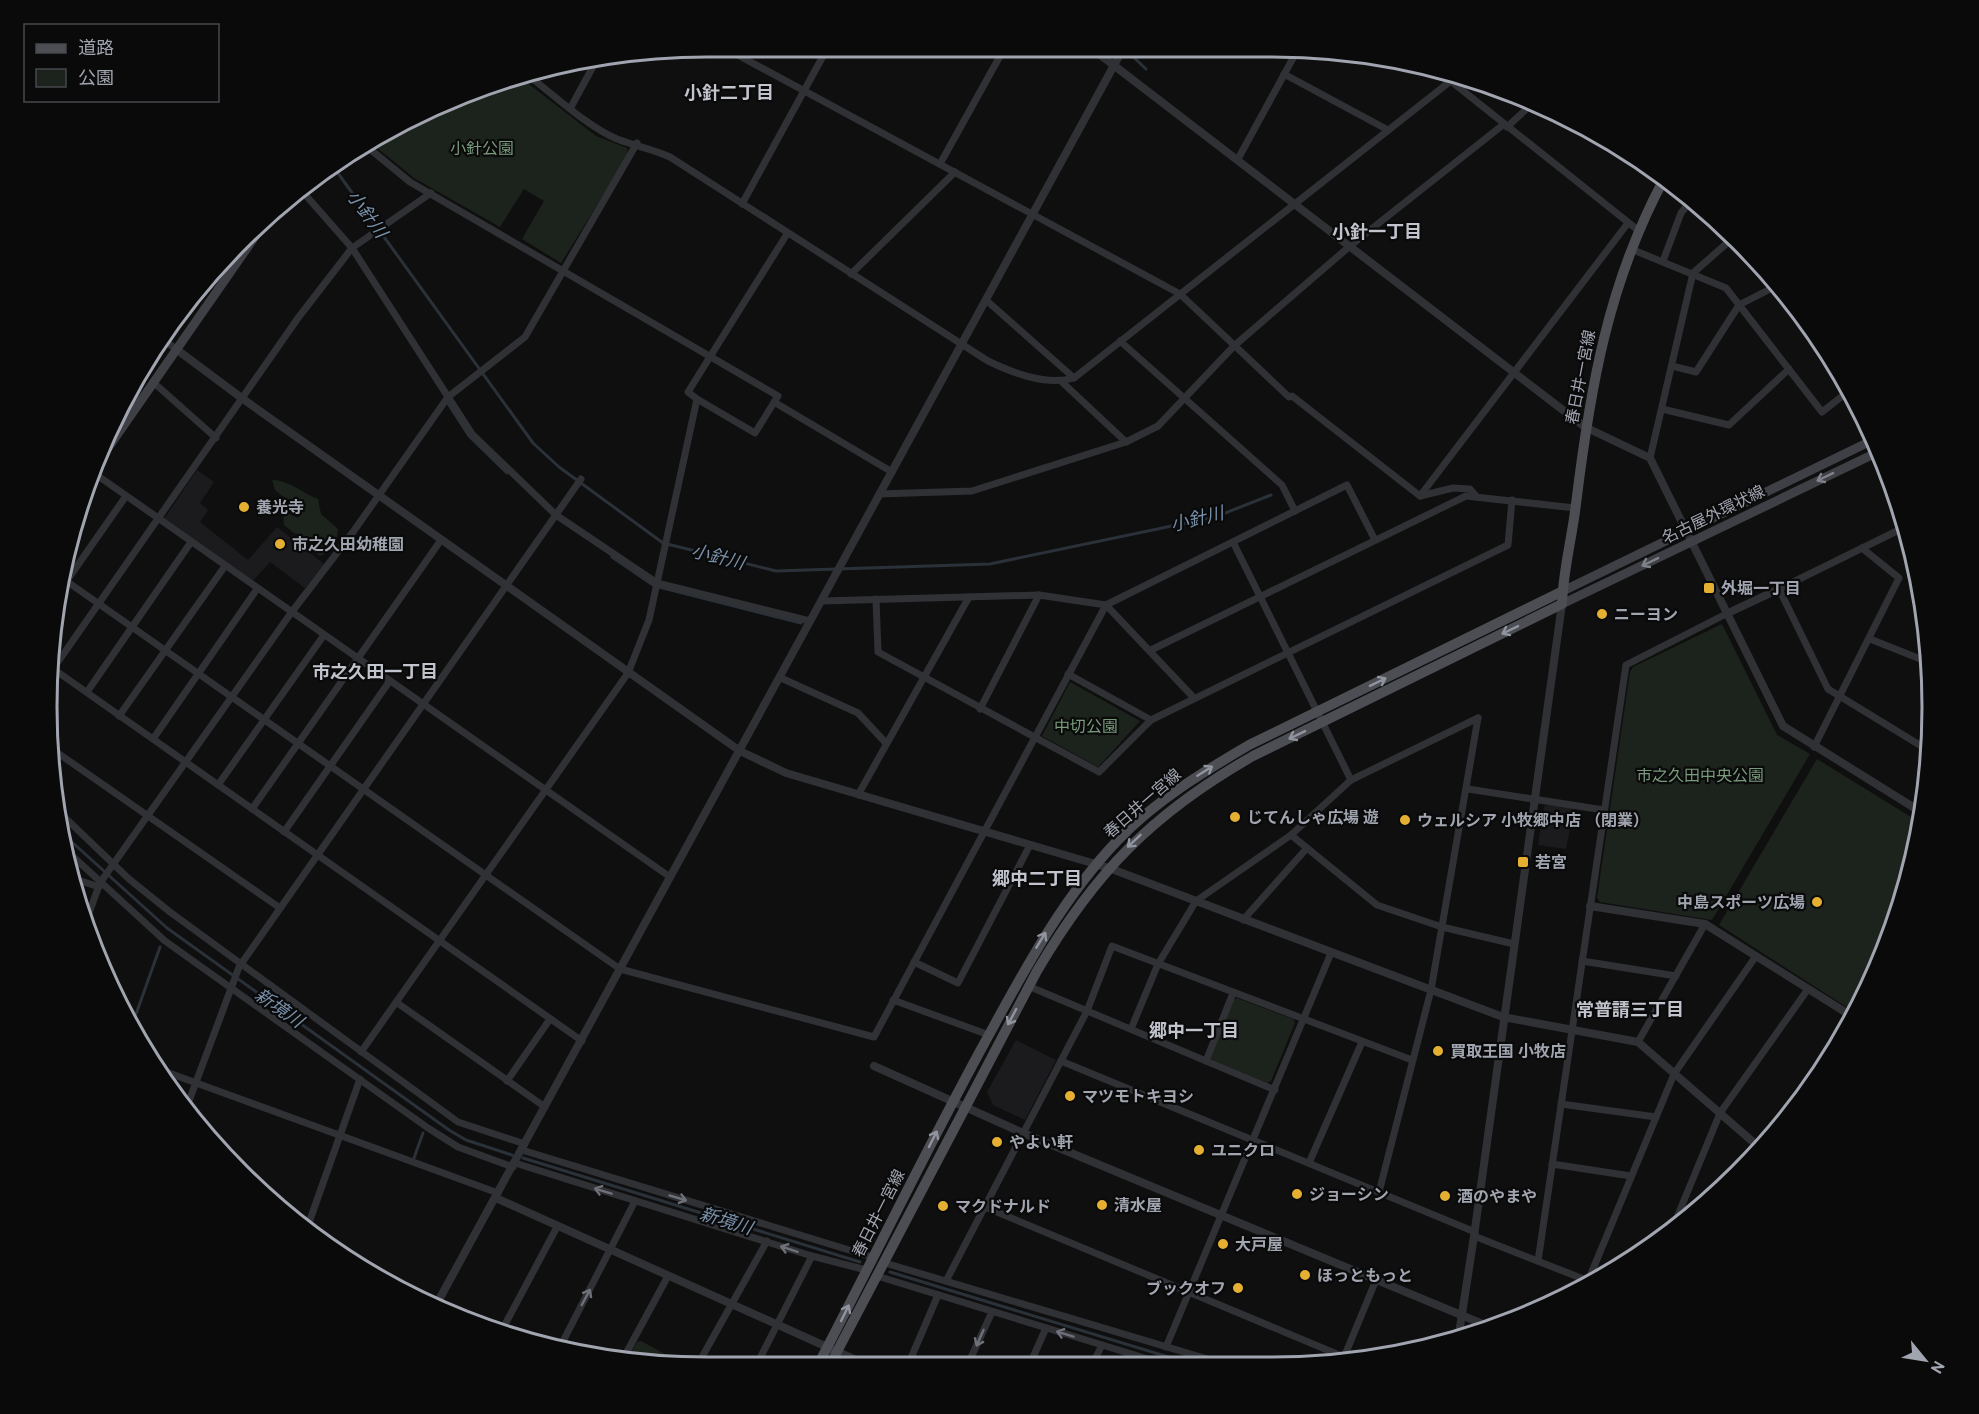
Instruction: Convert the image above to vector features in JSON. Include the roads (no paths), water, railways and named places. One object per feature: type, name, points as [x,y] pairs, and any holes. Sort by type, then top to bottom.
[{"type":"main road","name":"春日井一宮線","points":[[825,1357],[885,1263],[1055,939],[1109,868],[1154,822],[1207,782],[1562,604],[1585,427],[1607,318],[1631,249],[1661,186]]},
{"type":"main road","points":[[118,432],[241,254]]},
{"type":"main road","name":"名古屋外環状線","points":[[1563,591],[1866,443]]},
{"type":"main road","name":"名古屋外環状線","points":[[1562,604],[1872,455]]},
{"type":"main road","name":"春日井一宮線","points":[[831,1357],[832,1349],[872,1257],[952,1101],[1045,933],[1117,841],[1149,812],[1200,774],[1249,745],[1563,591]]},
{"type":"street","points":[[743,57],[1179,294],[1289,397],[1292,396],[1420,496]]},
{"type":"street","points":[[742,204],[822,57]]},
{"type":"street","points":[[940,164],[999,57]]},
{"type":"street","points":[[1104,57],[1585,427],[1650,458],[1784,726],[1814,747],[1914,808]]},
{"type":"street","points":[[439,1299],[781,678],[1118,57]]},
{"type":"street","points":[[1238,159],[1293,57]]},
{"type":"street","points":[[571,107],[593,67]]},
{"type":"street","points":[[1284,74],[1388,130]]},
{"type":"street","points":[[535,80],[599,129],[618,139],[637,143],[670,157],[787,234],[1006,370],[1062,382],[1074,378],[1450,82]]},
{"type":"street","points":[[1461,85],[1506,126],[1639,231]]},
{"type":"street","points":[[879,494],[972,491],[1126,442],[1158,426],[1182,398],[1234,346],[1350,246],[1526,109]]},
{"type":"street","points":[[90,911],[100,883],[112,865],[291,612],[448,397],[525,337],[637,143]]},
{"type":"street","points":[[372,151],[410,182],[564,270],[712,358],[778,396],[755,433],[688,392],[712,358],[787,234]]},
{"type":"street","points":[[851,274],[955,172]]},
{"type":"street","points":[[58,662],[298,318],[352,248],[432,194]]},
{"type":"street","points":[[306,195],[352,248],[472,434],[556,515],[657,583],[810,621]]},
{"type":"street","points":[[1663,261],[1681,213],[1687,206]]},
{"type":"street","points":[[1420,496],[1628,223]]},
{"type":"street","points":[[1650,458],[1693,273],[1727,242]]},
{"type":"street","points":[[1631,249],[1726,288],[1822,411],[1842,396]]},
{"type":"street","points":[[1672,366],[1696,372],[1739,305],[1770,289]]},
{"type":"street","points":[[986,300],[1074,378]]},
{"type":"street","points":[[1120,341],[1282,485],[1295,511]]},
{"type":"street","points":[[169,344],[243,399],[740,751],[786,773],[1109,868],[1503,1017],[1638,1042],[1754,1143]]},
{"type":"street","points":[[1662,409],[1729,425],[1789,369]]},
{"type":"street","points":[[153,382],[216,438]]},
{"type":"street","points":[[1062,382],[1126,442]]},
{"type":"street","points":[[361,1052],[628,673],[646,630],[697,399]]},
{"type":"street","points":[[774,402],[892,472]]},
{"type":"street","points":[[99,476],[257,589],[670,878]]},
{"type":"street","points":[[189,1100],[239,966],[581,479]]},
{"type":"street","points":[[69,582],[620,969],[874,1037],[1106,605],[1347,485],[1375,540]]},
{"type":"street","points":[[1420,496],[1453,488],[1470,489],[1476,496]]},
{"type":"street","points":[[72,569],[126,496]]},
{"type":"street","points":[[1151,650],[1466,496],[1575,508]]},
{"type":"street","points":[[876,599],[878,652],[1099,772],[1151,720],[1508,545],[1512,500]]},
{"type":"street","points":[[1538,1261],[1626,665],[1898,531]]},
{"type":"street","points":[[252,808],[441,540]]},
{"type":"street","points":[[87,692],[191,542]]},
{"type":"street","points":[[1233,542],[1351,780]]},
{"type":"street","points":[[1814,747],[1899,578],[1862,548]]},
{"type":"street","points":[[119,716],[225,566]]},
{"type":"street","points":[[153,739],[257,589]]},
{"type":"street","points":[[1779,589],[1828,689],[1921,746]]},
{"type":"street","points":[[822,601],[1039,595],[1106,605],[1194,698]]},
{"type":"street","points":[[980,709],[1039,595]]},
{"type":"street","points":[[858,795],[885,742],[925,679],[969,597]]},
{"type":"street","points":[[1459,1329],[1475,1234],[1503,1017],[1536,799],[1562,604]]},
{"type":"street","points":[[218,785],[324,635]]},
{"type":"street","points":[[1870,639],[1920,657]]},
{"type":"street","points":[[58,672],[582,1041]]},
{"type":"street","points":[[1068,674],[1151,720]]},
{"type":"street","points":[[781,678],[858,713],[885,742]]},
{"type":"street","points":[[284,832],[389,682]]},
{"type":"street","points":[[1131,1029],[1158,964],[1196,902],[1291,835],[1351,780],[1478,718],[1468,789],[1431,990],[1378,1192]]},
{"type":"street","points":[[58,753],[280,908]]},
{"type":"street","points":[[1468,789],[1604,810]]},
{"type":"street","points":[[67,820],[112,865],[239,966],[458,1122],[524,1147],[872,1257]]},
{"type":"street","points":[[1291,835],[1377,904],[1442,927],[1514,944]]},
{"type":"street","points":[[914,962],[958,983],[1030,845]]},
{"type":"street","points":[[1244,920],[1307,848]]},
{"type":"street","points":[[75,859],[165,941],[231,985],[442,1138],[514,1165],[812,1256],[866,1270]]},
{"type":"street","points":[[80,880],[100,883]]},
{"type":"street","points":[[1590,906],[1705,924],[1845,1012]]},
{"type":"street","points":[[1638,1042],[1705,924]]},
{"type":"street","points":[[946,1281],[1087,1011],[1113,946],[1412,1060]]},
{"type":"street","points":[[1167,1347],[1331,953]]},
{"type":"street","points":[[1592,1272],[1674,1074],[1756,956]]},
{"type":"street","points":[[1582,961],[1676,976]]},
{"type":"street","points":[[1028,987],[1275,1090]]},
{"type":"street","points":[[1677,1216],[1720,1113],[1808,989]]},
{"type":"street","points":[[1206,1061],[1233,993]]},
{"type":"street","points":[[893,1000],[989,1035]]},
{"type":"street","points":[[396,1002],[545,1107]]},
{"type":"street","points":[[507,1081],[550,1019]]},
{"type":"street","points":[[1309,1163],[1362,1042]]},
{"type":"street","points":[[1061,1061],[1582,1278]]},
{"type":"street","points":[[874,1066],[1023,1133],[1481,1323]]},
{"type":"street","points":[[171,1074],[497,1196],[557,1227],[850,1357]]},
{"type":"street","points":[[309,1222],[360,1079]]},
{"type":"street","points":[[1562,1104],[1656,1118]]},
{"type":"street","points":[[1552,1164],[1631,1176]]},
{"type":"street","points":[[563,1341],[635,1201]]},
{"type":"street","points":[[985,1207],[1332,1354]]},
{"type":"street","points":[[505,1325],[557,1227]]},
{"type":"street","points":[[702,1357],[767,1241]]},
{"type":"street","points":[[760,1357],[812,1256]]},
{"type":"street","points":[[885,1263],[1201,1357]]},
{"type":"street","points":[[627,1352],[668,1276]]},
{"type":"street","points":[[877,1276],[1141,1357]]},
{"type":"street","points":[[1346,1352],[1376,1280]]},
{"type":"street","points":[[911,1357],[938,1295]]},
{"type":"street","points":[[971,1357],[992,1312]]},
{"type":"street","points":[[1033,1357],[1046,1328]]},
{"type":"street","points":[[1097,1357],[1102,1345]]},
{"type":"waterway","points":[[1133,57],[1146,69]]},
{"type":"waterway","name":"小針川","points":[[338,173],[533,443],[559,467],[663,543],[776,571],[990,564],[1215,517],[1271,495]]},
{"type":"waterway","points":[[447,402],[469,436],[507,473]]},
{"type":"waterway","points":[[612,557],[653,585]]},
{"type":"waterway","points":[[659,587],[801,623]]},
{"type":"waterway","name":"新境川","points":[[71,841],[167,928],[449,1130],[466,1140],[512,1155]]},
{"type":"waterway","points":[[135,1016],[160,947]]},
{"type":"waterway","points":[[414,1158],[423,1133]]},
{"type":"waterway","name":"新境川","points":[[523,1158],[860,1262]]},
{"type":"waterway","name":"新境川","points":[[890,1272],[1168,1357]]},
{"type":"place","name":"養光寺","points":[[244,507]]},
{"type":"place","name":"市之久田幼稚園","points":[[280,544]]},
{"type":"place","name":"外堀一丁目","points":[[1709,588]]},
{"type":"place","name":"ニーヨン","points":[[1602,614]]},
{"type":"place","name":"じてんしゃ広場 遊","points":[[1235,817]]},
{"type":"place","name":"ウェルシア 小牧郷中店 （閉業）","points":[[1405,820]]},
{"type":"place","name":"若宮","points":[[1523,862]]},
{"type":"place","name":"中島スポーツ広場","points":[[1817,902]]},
{"type":"place","name":"買取王国 小牧店","points":[[1438,1051]]},
{"type":"place","name":"マツモトキヨシ","points":[[1070,1096]]},
{"type":"place","name":"やよい軒","points":[[997,1142]]},
{"type":"place","name":"ユニクロ","points":[[1199,1150]]},
{"type":"place","name":"ジョーシン","points":[[1297,1194]]},
{"type":"place","name":"酒のやまや","points":[[1445,1196]]},
{"type":"place","name":"清水屋","points":[[1102,1205]]},
{"type":"place","name":"マクドナルド","points":[[943,1206]]},
{"type":"place","name":"大戸屋","points":[[1223,1244]]},
{"type":"place","name":"ほっともっと","points":[[1305,1275]]},
{"type":"place","name":"ブックオフ","points":[[1238,1288]]},
{"type":"district","name":"小針二丁目","points":[[729,93]]},
{"type":"district","name":"小針一丁目","points":[[1377,232]]},
{"type":"district","name":"市之久田一丁目","points":[[375,672]]},
{"type":"district","name":"郷中二丁目","points":[[1037,879]]},
{"type":"district","name":"常普請三丁目","points":[[1630,1010]]},
{"type":"district","name":"郷中一丁目","points":[[1194,1031]]},
{"type":"park label","name":"小針公園","points":[[482,148]]},
{"type":"park label","name":"中切公園","points":[[1086,726]]},
{"type":"park label","name":"市之久田中央公園","points":[[1700,775]]}]
